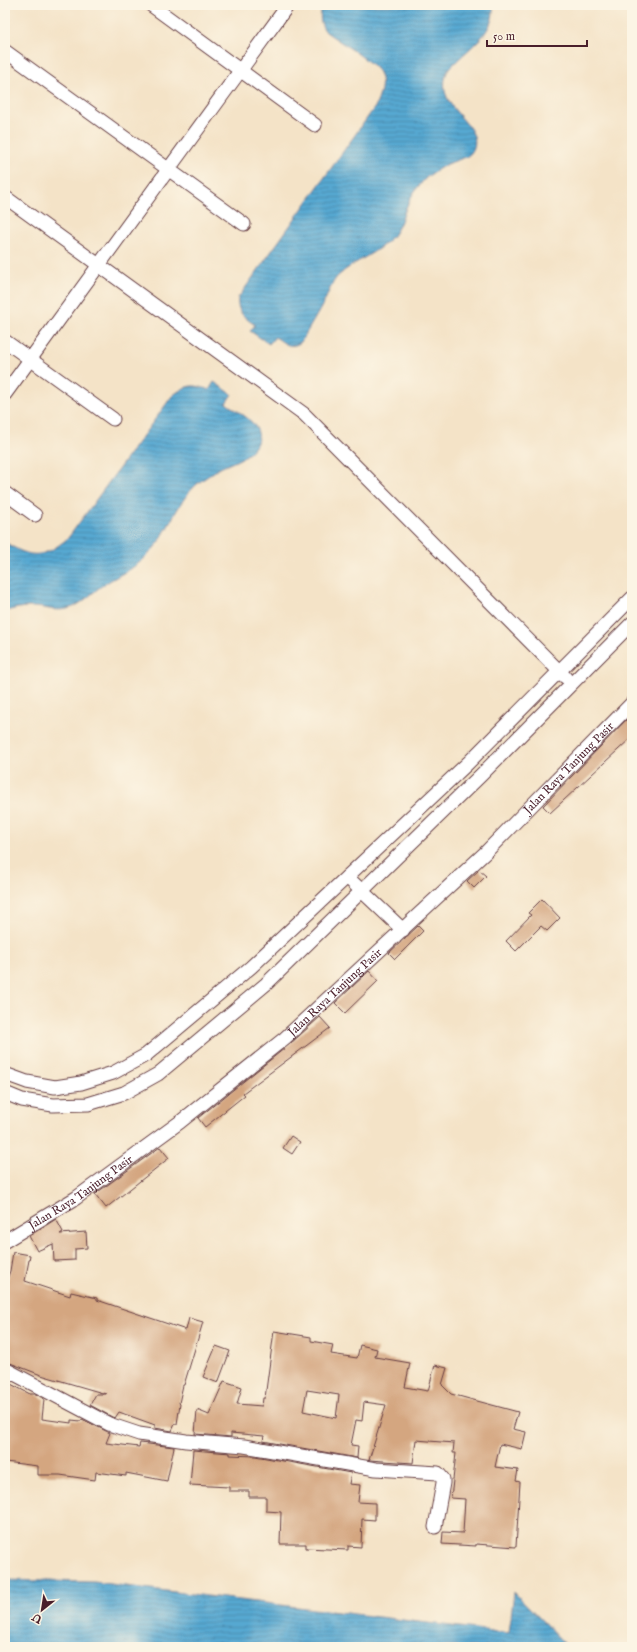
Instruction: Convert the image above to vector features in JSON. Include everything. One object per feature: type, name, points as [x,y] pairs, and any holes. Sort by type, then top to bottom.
[{"type":"street","points":[[151,5],[315,125]]},
{"type":"street","points":[[5,394],[288,5]]},
{"type":"street","points":[[5,51],[244,224]]},
{"type":"street","points":[[5,197],[304,414],[572,684]]},
{"type":"street","points":[[5,341],[113,419]]},
{"type":"street","points":[[5,493],[35,515]]},
{"type":"street","points":[[5,1074],[27,1082],[55,1087],[81,1083],[113,1073],[146,1055],[251,967],[468,763],[632,598]]},
{"type":"street","points":[[5,1093],[22,1100],[54,1105],[88,1104],[124,1094],[158,1074],[266,984],[480,776],[632,623]]},
{"type":"street","name":"Jalan Raya Tanjung Pasir","points":[[5,1241],[76,1198],[194,1112],[285,1038],[403,930],[484,853],[632,703]]},
{"type":"street","points":[[346,877],[403,930]]},
{"type":"street","points":[[5,1369],[108,1424],[139,1434],[186,1441],[244,1446],[376,1469],[438,1472],[443,1479],[443,1483],[435,1527]]},
{"type":"water","points":[[323,5],[493,5],[493,14],[488,29],[478,41],[451,66],[446,75],[444,87],[447,98],[467,124],[475,141],[471,153],[441,167],[420,184],[410,199],[395,233],[386,243],[373,253],[345,270],[336,278],[301,342],[291,346],[275,337],[269,344],[250,331],[255,325],[240,311],[238,307],[238,298],[375,107],[381,89],[381,80],[378,71],[362,57],[326,32],[320,19]]},
{"type":"water","points":[[214,382],[232,394],[226,403],[247,418],[256,428],[258,439],[252,450],[242,458],[218,469],[196,485],[180,505],[164,534],[147,556],[134,567],[103,585],[81,602],[73,607],[62,610],[26,607],[5,612],[5,542],[14,548],[30,554],[45,553],[60,545],[68,538],[172,396],[181,389],[190,386],[198,386],[209,390]]},
{"type":"water","points":[[5,1580],[94,1582],[509,1633],[514,1592],[568,1647],[5,1647]]},
{"type":"building","points":[[627,719],[632,724],[632,737],[550,813],[543,806]]},
{"type":"building","points":[[479,870],[486,876],[474,888],[467,881]]},
{"type":"building","points":[[542,899],[560,918],[547,931],[541,926],[516,951],[506,941],[531,915],[528,913]]},
{"type":"building","points":[[418,926],[423,931],[395,959],[389,953]]},
{"type":"building","points":[[369,971],[378,981],[345,1013],[335,1003]]},
{"type":"building","points":[[320,1017],[330,1028],[243,1093],[245,1095],[205,1127],[198,1118],[290,1044]]},
{"type":"building","points":[[291,1136],[300,1142],[292,1154],[283,1148]]},
{"type":"building","points":[[160,1147],[169,1158],[106,1208],[95,1194]]},
{"type":"building","points":[[56,1219],[63,1232],[60,1234],[86,1232],[87,1248],[75,1249],[75,1260],[54,1261],[53,1244],[37,1251],[29,1236]]},
{"type":"building","points":[[13,1252],[30,1255],[25,1281],[70,1296],[71,1292],[97,1298],[97,1300],[186,1330],[189,1318],[203,1322],[183,1385],[179,1403],[177,1424],[175,1424],[172,1431],[155,1428],[155,1425],[119,1412],[115,1418],[112,1417],[90,1405],[96,1394],[106,1394],[41,1375],[5,1361],[5,1285],[10,1271]]},
{"type":"building","points":[[274,1331],[311,1337],[311,1341],[333,1345],[331,1354],[357,1358],[360,1345],[377,1349],[375,1357],[410,1363],[405,1387],[428,1391],[435,1365],[447,1368],[442,1385],[451,1394],[518,1412],[513,1429],[526,1432],[522,1449],[500,1444],[495,1467],[518,1470],[516,1481],[520,1482],[516,1547],[476,1544],[476,1546],[442,1544],[443,1532],[463,1533],[465,1499],[451,1498],[456,1453],[453,1453],[454,1443],[416,1440],[413,1463],[369,1460],[386,1405],[364,1402],[362,1421],[356,1420],[351,1445],[358,1446],[357,1458],[263,1441],[264,1436],[231,1433],[231,1437],[195,1434],[197,1410],[209,1415],[224,1381],[242,1387],[237,1404],[262,1406],[263,1398],[265,1398]],"holes":[[[307,1390],[339,1395],[336,1418],[303,1411]]]},
{"type":"building","points":[[216,1346],[230,1351],[218,1383],[203,1377]]},
{"type":"building","points":[[5,1381],[30,1394],[36,1394],[44,1399],[42,1419],[71,1423],[71,1420],[81,1421],[82,1419],[110,1433],[106,1443],[139,1447],[140,1443],[174,1447],[167,1481],[126,1473],[126,1476],[96,1472],[95,1480],[60,1475],[38,1475],[38,1466],[5,1462]]},
{"type":"building","points":[[193,1450],[230,1453],[230,1455],[255,1456],[351,1473],[349,1484],[360,1485],[358,1502],[375,1503],[375,1520],[362,1519],[361,1547],[348,1546],[348,1550],[306,1548],[306,1544],[280,1544],[281,1512],[266,1511],[266,1497],[249,1497],[249,1491],[229,1491],[229,1487],[190,1485]]}]
